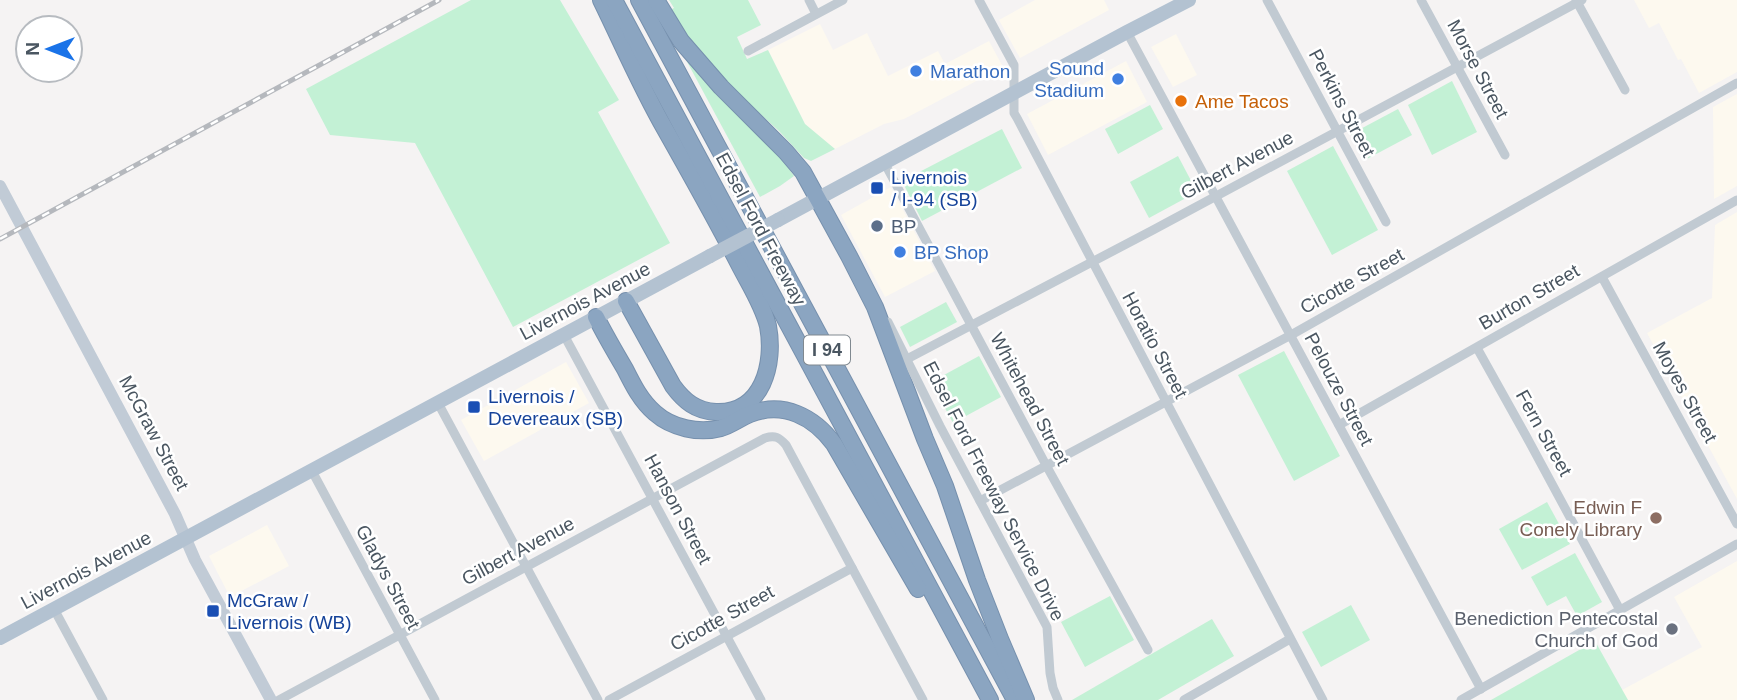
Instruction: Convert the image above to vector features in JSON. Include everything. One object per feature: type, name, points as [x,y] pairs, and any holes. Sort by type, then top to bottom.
[{"type":"highway","points":[[601,0],[662,124],[714,215],[765,316],[770,359],[766,376],[757,394],[737,409],[721,412],[706,411],[686,402],[667,376],[626,301]]},
{"type":"highway","name":"Edsel Ford Freeway","points":[[614,0],[986,693]]},
{"type":"highway","name":"Edsel Ford Freeway","points":[[639,0],[1015,700]]},
{"type":"highway","points":[[656,0],[681,41],[803,172],[813,200],[875,307],[945,486],[995,627],[1026,700]]},
{"type":"highway","points":[[596,317],[646,405],[667,422],[688,429],[712,430],[751,414],[782,409],[803,415],[827,433],[950,646],[986,693]]},
{"type":"main road","name":"Livernois Avenue","points":[[0,638],[1189,0]]},
{"type":"street","points":[[809,0],[816,14]]},
{"type":"street","points":[[748,51],[843,0]]},
{"type":"street","name":"Horatio Street","points":[[979,0],[1014,65],[1014,113],[1323,700]]},
{"type":"street","name":"Perkins Street","points":[[1267,0],[1387,222]]},
{"type":"street","name":"Morse Street","points":[[1421,0],[1505,155]]},
{"type":"street","points":[[1578,1],[1625,90]]},
{"type":"street","name":"Gilbert Avenue","points":[[907,359],[1578,1]]},
{"type":"street","name":"Pelouze Street","points":[[1127,32],[1481,689]]},
{"type":"street","name":"Cicotte Street","points":[[980,501],[1291,335],[1737,83]]},
{"type":"street","name":"Whitehead Street","points":[[884,162],[1148,650]]},
{"type":"street","name":"McGraw Street","points":[[0,186],[271,700]]},
{"type":"street","name":"Burton Street","points":[[1339,425],[1737,200]]},
{"type":"street","name":"Moyes Street","points":[[1602,276],[1737,524]]},
{"type":"street","name":"Edsel Ford Freeway Service Drive","points":[[875,307],[887,321],[1047,627],[1050,673],[1058,700]]},
{"type":"street","name":"Hanson Street","points":[[564,335],[761,700]]},
{"type":"street","name":"Fern Street","points":[[1477,348],[1620,610]]},
{"type":"street","points":[[438,403],[598,700]]},
{"type":"street","name":"Gilbert Avenue","points":[[279,700],[765,438],[779,438],[786,445],[852,568]]},
{"type":"street","name":"Gladys Street","points":[[312,471],[435,700]]},
{"type":"street","points":[[1461,700],[1737,544]]},
{"type":"street","points":[[852,568],[923,700]]},
{"type":"street","name":"Cicotte Street","points":[[608,700],[852,568]]},
{"type":"street","points":[[54,609],[103,700]]},
{"type":"street","points":[[1184,700],[1290,639]]},
{"type":"shaded area","points":[[1035,0],[1104,0],[1109,10],[1020,58],[999,20]]},
{"type":"shaded area","points":[[1634,0],[1737,0],[1737,72],[1699,93],[1659,23],[1649,28]]},
{"type":"shaded area","points":[[820,24],[833,50],[867,33],[888,76],[938,51],[945,64],[989,41],[1003,67],[904,119],[884,124],[835,149],[805,124],[768,50]]},
{"type":"shaded area","points":[[1176,34],[1197,75],[1173,87],[1151,47]]},
{"type":"shaded area","points":[[1126,61],[1147,102],[1048,155],[1027,114]]},
{"type":"shaded area","points":[[1737,94],[1737,186],[1714,199],[1713,107]]},
{"type":"shaded area","points":[[891,187],[935,271],[885,297],[841,215]]},
{"type":"shaded area","points":[[1737,212],[1737,499],[1647,333],[1712,298],[1715,225]]},
{"type":"shaded area","points":[[566,362],[589,403],[484,461],[461,420]]},
{"type":"shaded area","points":[[267,525],[289,566],[230,597],[209,556]]},
{"type":"shaded area","points":[[1737,561],[1737,700],[1628,700],[1622,690],[1702,647],[1674,597]]},
{"type":"green space","points":[[471,0],[560,0],[619,100],[598,112],[670,243],[513,327],[415,143],[330,135],[306,89]]},
{"type":"green space","points":[[669,0],[748,0],[761,25],[737,37],[747,59],[768,50],[805,124],[835,149],[811,161],[804,158],[735,91],[691,43],[670,10],[674,8]]},
{"type":"green space","points":[[685,58],[777,152],[794,176],[760,197]]},
{"type":"green space","points":[[1452,81],[1477,132],[1432,155],[1408,105]]},
{"type":"green space","points":[[1150,105],[1163,129],[1118,154],[1105,129]]},
{"type":"green space","points":[[1398,109],[1412,135],[1365,160],[1351,134]]},
{"type":"green space","points":[[1002,129],[1022,168],[922,221],[902,181]]},
{"type":"green space","points":[[1333,146],[1378,230],[1332,255],[1287,171]]},
{"type":"green space","points":[[1178,156],[1197,192],[1149,218],[1130,182]]},
{"type":"green space","points":[[946,302],[957,322],[910,347],[900,327]]},
{"type":"green space","points":[[1284,351],[1340,456],[1294,481],[1238,375]]},
{"type":"green space","points":[[979,356],[1001,397],[953,423],[931,382]]},
{"type":"green space","points":[[1547,502],[1570,544],[1522,570],[1499,529]]},
{"type":"green space","points":[[1575,553],[1602,602],[1577,616],[1566,596],[1547,606],[1531,577]]},
{"type":"green space","points":[[1110,596],[1134,640],[1085,667],[1061,622]]},
{"type":"green space","points":[[1351,605],[1370,640],[1321,667],[1302,632]]},
{"type":"green space","points":[[1212,619],[1234,656],[1158,700],[1072,700]]},
{"type":"green space","points":[[1595,641],[1628,700],[1491,700]]},
{"type":"railway","points":[[0,239],[439,0]]},
{"type":"place","name":"Marathon","points":[[916,71]]},
{"type":"place","name":"Sound Stadium","points":[[1118,79]]},
{"type":"place","name":"Ame Tacos","points":[[1181,101]]},
{"type":"place","name":"Livernois / I-94 (SB)","points":[[877,188]]},
{"type":"place","name":"BP","points":[[877,226]]},
{"type":"place","name":"BP Shop","points":[[900,252]]},
{"type":"place","name":"Livernois / Devereaux (SB)","points":[[474,407]]},
{"type":"place","name":"Edwin F Conely Library","points":[[1656,518]]},
{"type":"place","name":"McGraw / Livernois (WB)","points":[[213,611]]},
{"type":"place","name":"Benediction Pentecostal Church of God","points":[[1672,629]]}]
